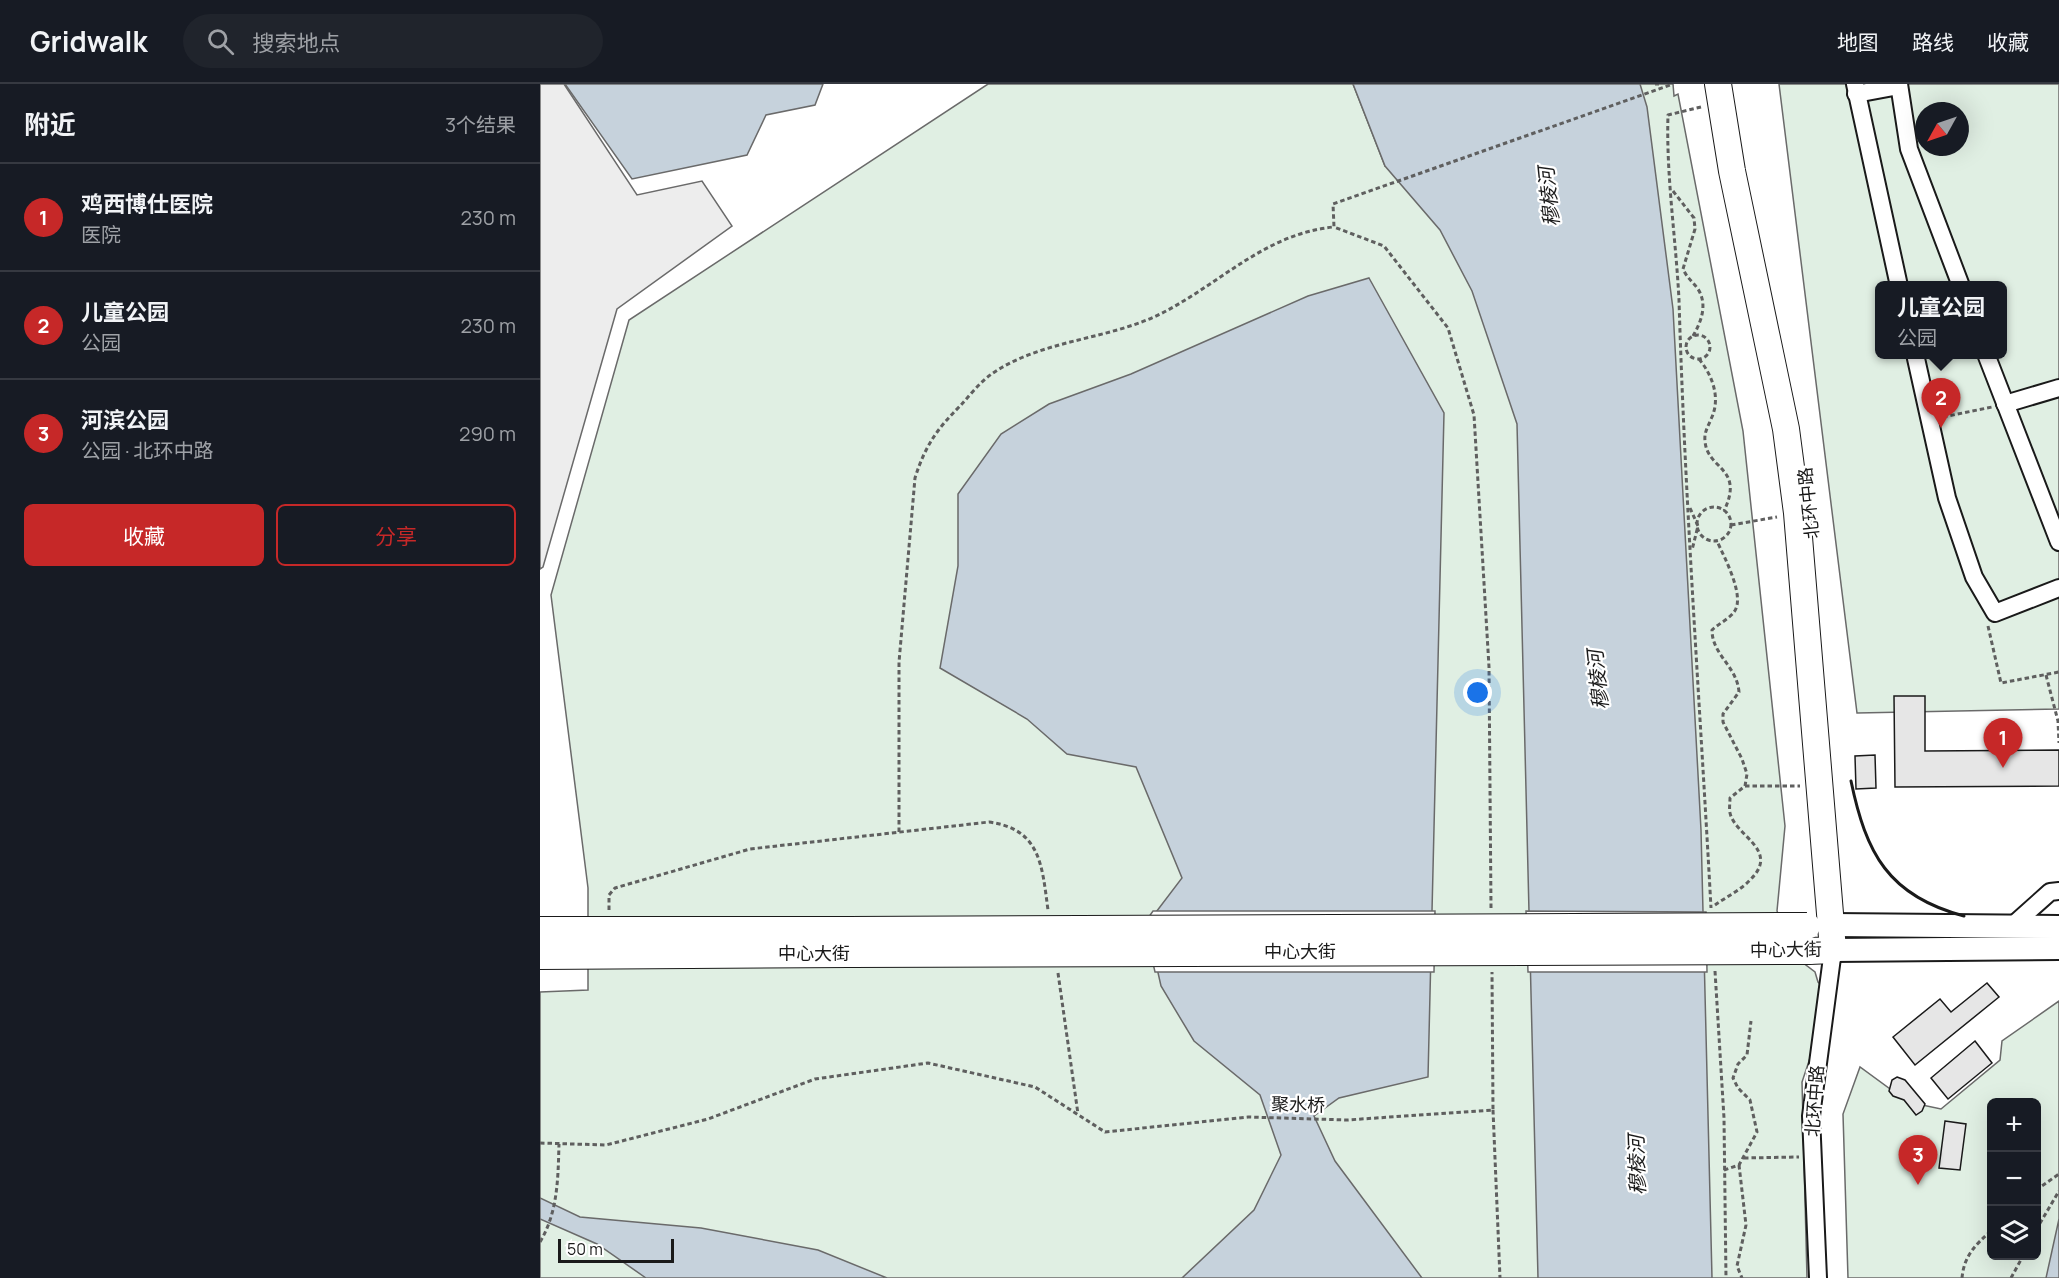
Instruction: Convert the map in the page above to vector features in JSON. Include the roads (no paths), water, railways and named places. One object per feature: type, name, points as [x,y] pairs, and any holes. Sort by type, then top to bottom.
[{"type":"highway","name":"北环中路","points":[[1724,90],[1786,429],[1797,513],[1821,786],[1820,938]]},
{"type":"highway","name":"北环中路","points":[[1724,90],[1750,185],[1798,414],[1810,500],[1846,882],[1820,938]]},
{"type":"highway","name":"中心大街","points":[[540,930],[608,929],[848,942]]},
{"type":"highway","name":"中心大街","points":[[540,956],[848,942],[1820,938]]},
{"type":"main road","name":"中心大街","points":[[1820,938],[2012,926],[2059,927]]},
{"type":"main road","name":"中心大街","points":[[1820,938],[2059,948]]},
{"type":"street","points":[[1898,281],[1855,89],[1899,85],[1909,149],[1959,281]]},
{"type":"street","points":[[1916,359],[1947,498],[1974,577],[1994,612],[2059,588]]},
{"type":"street","points":[[1988,359],[2059,542]]},
{"type":"street","points":[[2005,404],[2059,388]]},
{"type":"street","points":[[2012,926],[2050,891],[2059,891]]},
{"type":"street","name":"北环中路","points":[[1818,1278],[1810,1116],[1820,938]]},
{"type":"water","points":[[565,84],[823,84],[815,105],[766,115],[747,155],[632,179]]},
{"type":"water","name":"穆棱河","points":[[1353,84],[1640,84],[1647,107],[1673,309],[1701,830],[1712,1278],[1538,1278],[1517,424],[1472,291],[1440,230],[1385,166]]},
{"type":"water","points":[[1369,278],[1444,413],[1428,1077],[1339,1098],[1314,1116],[1335,1161],[1422,1278],[1182,1278],[1254,1210],[1281,1155],[1260,1095],[1194,1041],[1161,986],[1147,924],[1182,878],[1136,767],[1067,754],[1027,719],[940,668],[958,566],[958,494],[1001,434],[1049,404],[1131,374],[1308,296]]},
{"type":"water","points":[[540,1198],[580,1217],[701,1228],[818,1250],[887,1278],[646,1278],[597,1244],[540,1219]]},
{"type":"water","points":[[2059,1219],[2059,1278],[2046,1278]]},
{"type":"place","name":"儿童公园","points":[[1941,428]]},
{"type":"place","name":"鸡西博仕医院","points":[[2003,768]]},
{"type":"place","name":"河滨公园","points":[[1918,1185]]}]
